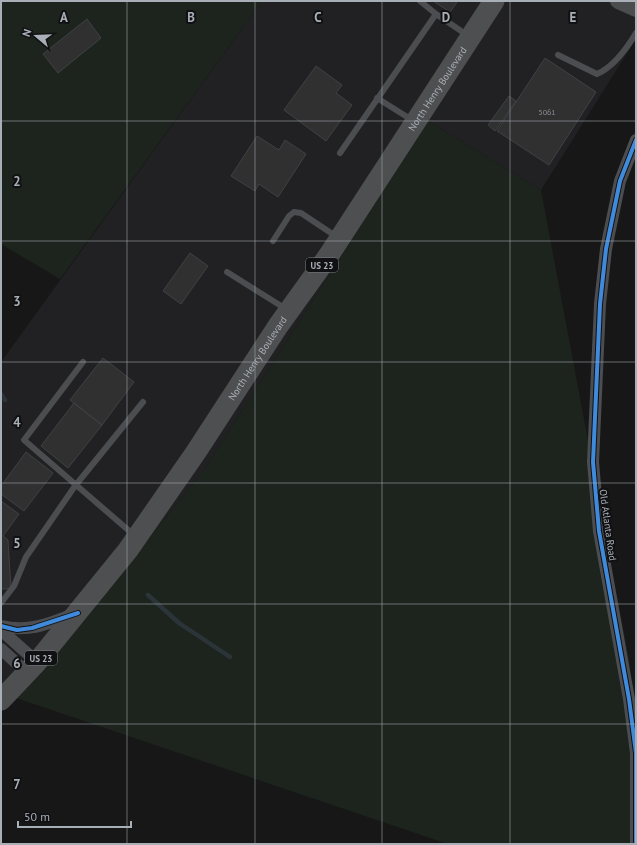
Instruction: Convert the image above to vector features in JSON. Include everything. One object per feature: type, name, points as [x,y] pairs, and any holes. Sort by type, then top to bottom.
[{"type":"highway","name":"North Henry Boulevard","points":[[1,700],[32,668],[78,613],[137,537],[340,238],[494,1]]},
{"type":"street","name":"Old Atlanta Road","points":[[636,140],[620,181],[606,249],[600,304],[593,462],[599,531],[629,699],[636,753],[636,844]]},
{"type":"street","points":[[1,626],[17,630],[32,628],[78,613]]},
{"type":"street","points":[[1,630],[32,668]]},
{"type":"street","points":[[1,649],[32,668]]},
{"type":"lane","points":[[420,1],[436,14],[470,37]]},
{"type":"lane","points":[[340,153],[436,14]]},
{"type":"lane","points":[[558,55],[597,74],[605,71],[630,44],[636,33]]},
{"type":"lane","points":[[377,98],[415,122]]},
{"type":"lane","points":[[274,241],[289,216],[294,212],[300,212],[340,238]]},
{"type":"lane","points":[[227,272],[289,311]]},
{"type":"lane","points":[[83,362],[24,440],[137,537]]},
{"type":"lane","points":[[1,603],[14,586],[26,557],[76,486],[143,402]]},
{"type":"shaded area","points":[[1,1],[262,1],[60,279],[1,244]]},
{"type":"shaded area","points":[[262,1],[636,1],[636,39],[541,190],[428,121],[204,470],[40,675],[1,712],[1,362]]},
{"type":"shaded area","points":[[428,121],[541,190],[629,659],[636,749],[631,844],[448,844],[16,698],[40,675],[204,470]]},
{"type":"building","points":[[433,1],[458,1],[450,12]]},
{"type":"building","points":[[87,19],[101,38],[58,73],[43,54]]},
{"type":"building","points":[[545,58],[596,92],[549,165],[497,131]]},
{"type":"building","points":[[316,66],[342,85],[336,93],[352,105],[326,141],[284,110]]},
{"type":"building","points":[[509,96],[516,101],[495,131],[488,125]]},
{"type":"building","points":[[257,136],[279,150],[285,140],[306,154],[278,197],[259,184],[255,191],[231,176]]},
{"type":"building","points":[[190,253],[208,266],[181,304],[163,291]]},
{"type":"building","points":[[103,358],[134,382],[102,425],[70,400]]},
{"type":"building","points":[[74,403],[102,425],[68,468],[41,446]]},
{"type":"building","points":[[26,452],[53,473],[24,511],[1,494],[1,486]]},
{"type":"building","points":[[1,501],[19,514],[3,536],[8,540],[11,589],[1,589]]},
{"type":"waterway","points":[[1,394],[5,400]]},
{"type":"waterway","points":[[148,595],[179,623],[230,657]]},
{"type":"cycle path","points":[[636,140],[620,181],[606,249],[600,304],[593,462],[599,531],[629,699],[636,753],[636,844]]},
{"type":"cycle path","points":[[1,626],[17,630],[32,628],[78,613]]}]
